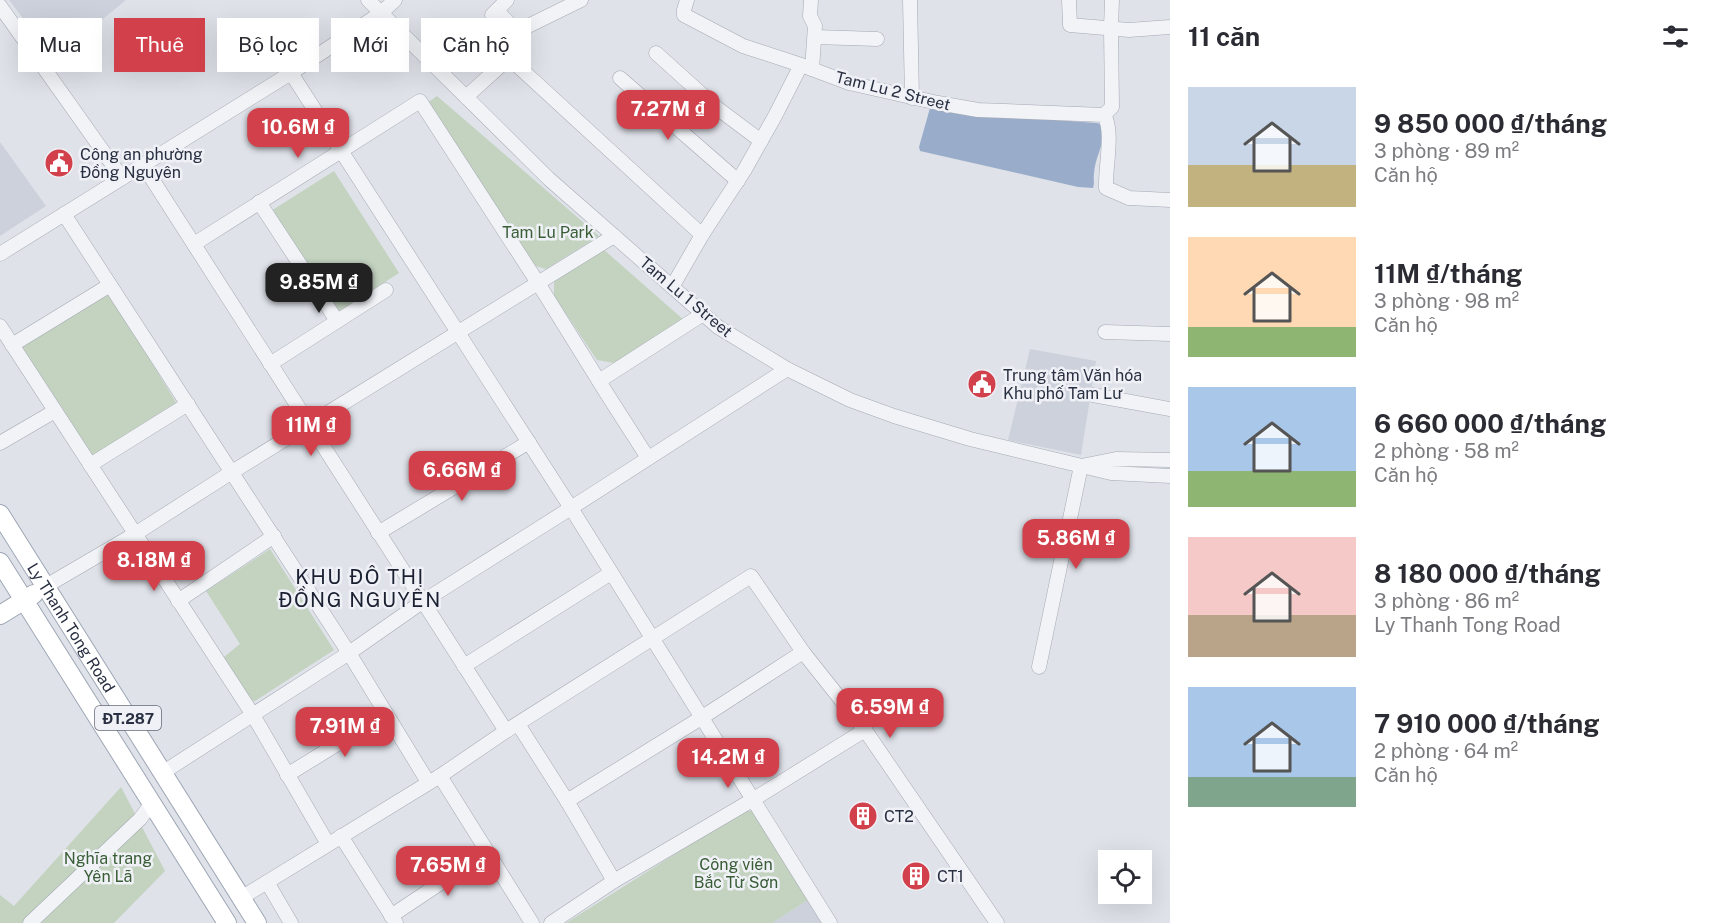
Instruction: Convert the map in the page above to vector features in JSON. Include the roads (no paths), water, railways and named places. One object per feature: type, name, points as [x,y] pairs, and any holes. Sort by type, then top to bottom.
[{"type":"main road","name":"Ly Thanh Tong Road","points":[[0,514],[257,923]]},
{"type":"main road","name":"Ly Thanh Tong Road","points":[[0,562],[227,923]]},
{"type":"main road","points":[[0,615],[46,586]]},
{"type":"street","name":"Tam Lu 1 Street","points":[[368,0],[549,179],[718,327],[787,369],[850,400],[970,439],[1111,473],[1170,476]]},
{"type":"street","points":[[0,254],[291,73],[381,13],[395,0]]},
{"type":"street","points":[[501,18],[495,13],[507,0]]},
{"type":"street","points":[[531,24],[580,0]]},
{"type":"street","name":"Tam Lu 2 Street","points":[[687,0],[684,15],[743,46],[849,83],[978,110],[1104,115]]},
{"type":"street","points":[[672,287],[807,67],[815,37],[815,26],[810,16],[811,0]]},
{"type":"street","points":[[910,0],[912,98]]},
{"type":"street","points":[[1070,0],[1070,25],[1129,30],[1170,27]]},
{"type":"street","points":[[1112,0],[1112,107],[1104,115],[1108,121],[1109,139],[1106,188],[1129,198],[1170,200]]},
{"type":"street","points":[[0,6],[122,178]]},
{"type":"street","points":[[815,37],[877,39]]},
{"type":"street","points":[[656,53],[717,108],[761,141]]},
{"type":"street","points":[[466,97],[494,72]]},
{"type":"street","points":[[524,72],[702,235]]},
{"type":"street","points":[[291,73],[572,508],[830,923]]},
{"type":"street","points":[[620,78],[738,181]]},
{"type":"street","points":[[194,244],[420,101],[538,282],[648,458]]},
{"type":"street","points":[[143,165],[464,666],[567,801],[614,881]]},
{"type":"street","points":[[259,202],[337,321]]},
{"type":"street","points":[[64,214],[274,536],[386,714],[487,852],[532,923]]},
{"type":"street","points":[[46,586],[135,534],[308,424],[614,236]]},
{"type":"street","points":[[12,345],[110,285]]},
{"type":"street","points":[[270,364],[386,290]]},
{"type":"street","points":[[599,381],[703,314]]},
{"type":"street","points":[[0,326],[252,716],[328,844]]},
{"type":"street","points":[[1105,332],[1170,334]]},
{"type":"street","points":[[162,772],[349,653],[422,602],[787,369]]},
{"type":"street","points":[[1093,395],[1170,409]]},
{"type":"street","points":[[90,465],[188,404]]},
{"type":"street","points":[[0,443],[55,411]]},
{"type":"street","points":[[378,533],[529,442]]},
{"type":"street","name":"Tam Lu 1 Street","points":[[1081,466],[1116,459],[1170,460]]},
{"type":"street","points":[[1039,667],[1081,466]]},
{"type":"street","points":[[178,601],[274,536]]},
{"type":"street","points":[[464,666],[611,573]]},
{"type":"street","points":[[241,898],[434,779],[751,576],[803,652],[865,730],[997,923]]},
{"type":"street","points":[[567,801],[803,652]]},
{"type":"street","points":[[287,775],[386,714]]},
{"type":"street","points":[[551,923],[614,881],[754,799],[865,730]]},
{"type":"street","points":[[30,923],[140,819],[152,803]]},
{"type":"street","points":[[341,837],[394,919],[487,852]]},
{"type":"street","points":[[267,882],[291,923]]},
{"type":"water","points":[[930,108],[982,115],[1102,125],[1102,140],[1095,167],[1093,188],[1078,187],[920,151],[919,147]]},
{"type":"place","name":"Công an phường Đồng Nguyên","points":[[59,163]]},
{"type":"place","name":"Trung tâm Văn hóa Khu phố Tam Lư","points":[[982,384]]},
{"type":"place","name":"CT2","points":[[863,816]]},
{"type":"place","name":"CT1","points":[[916,876]]},
{"type":"district","name":"KHU ĐÔ THỊ ĐỒNG NGUYÊN","points":[[360,588]]},
{"type":"park label","name":"Tam Lu Park","points":[[548,232]]},
{"type":"park label","name":"Nghĩa trang Yên Lã","points":[[108,867]]},
{"type":"park label","name":"Công viên Bắc Từ Sơn","points":[[736,873]]}]
